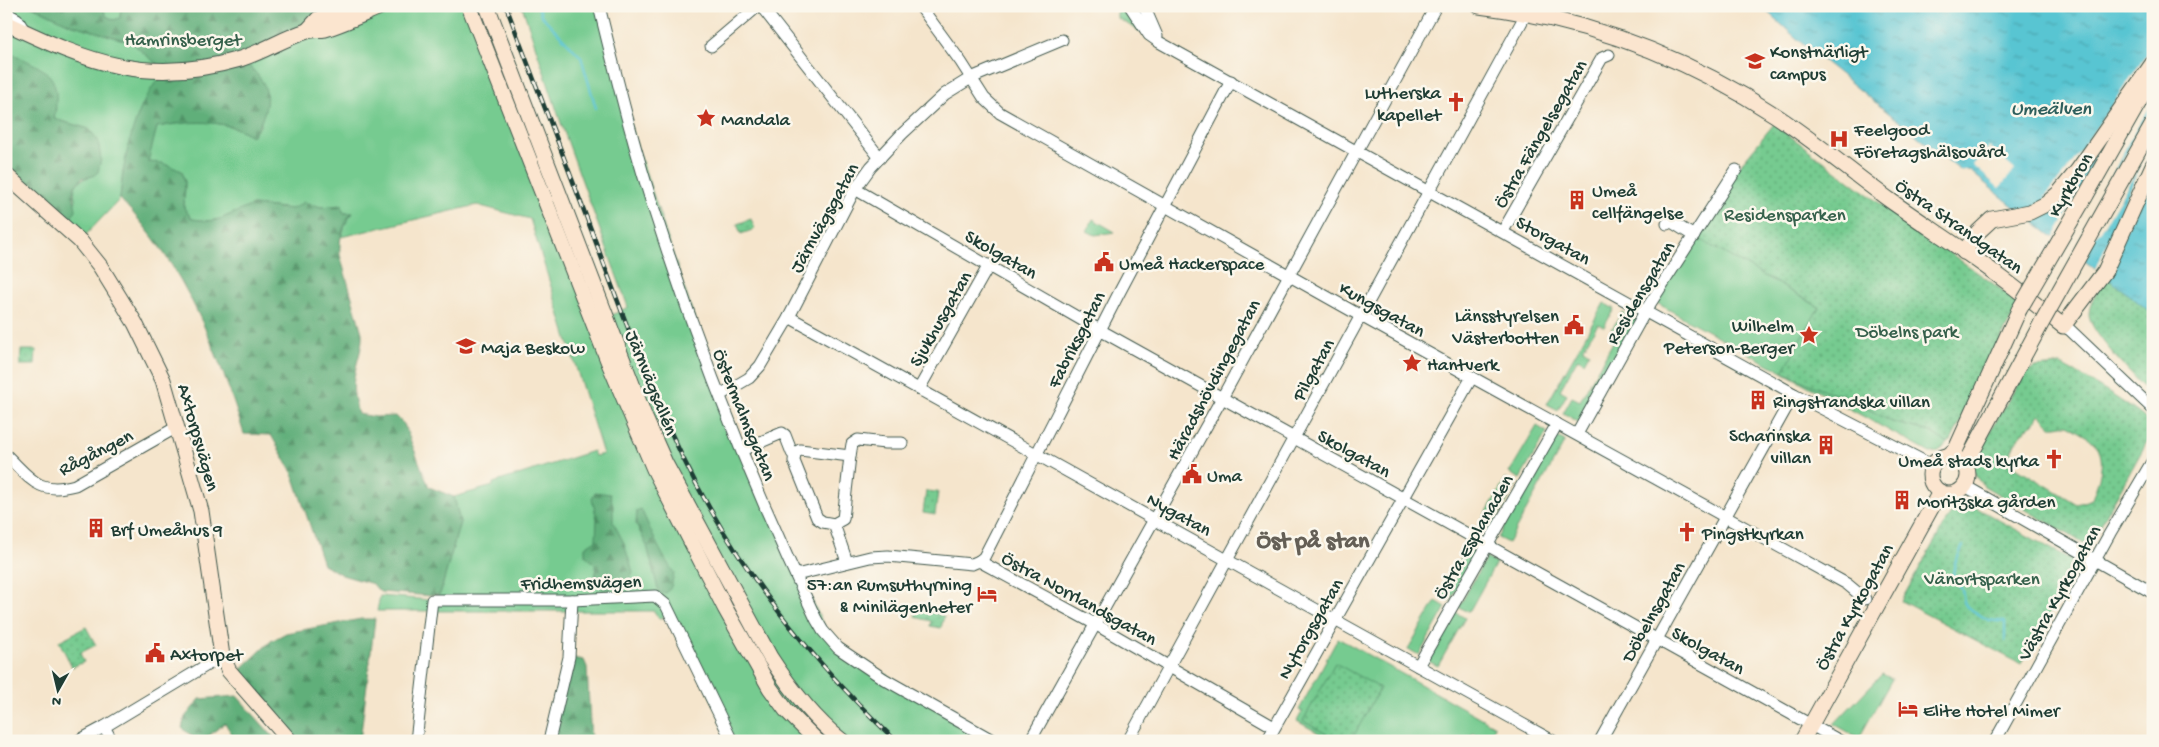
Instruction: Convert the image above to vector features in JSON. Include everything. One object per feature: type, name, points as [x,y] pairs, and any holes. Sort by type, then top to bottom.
[{"type":"street","points":[[308,30],[318,19],[349,6]]},
{"type":"street","points":[[6,23],[58,48],[101,63],[121,68],[165,71],[201,68],[242,58],[308,30],[323,29],[382,6]]},
{"type":"street","name":"Järnvägsallén","points":[[487,6],[621,359],[665,463],[770,657],[783,677],[809,709],[841,740]]},
{"type":"street","name":"Östermalmsgatan","points":[[599,6],[624,107],[658,224],[697,339],[742,450],[796,575],[823,631],[838,648],[884,680],[994,741]]},
{"type":"street","points":[[711,46],[760,6],[880,158]]},
{"type":"street","name":"Kungsgatan","points":[[920,6],[984,98],[1000,113],[1361,316],[1846,584],[1865,600]]},
{"type":"street","name":"Storgatan","points":[[1130,6],[1149,35],[1159,42],[1646,310],[1794,394],[1933,466]]},
{"type":"street","points":[[1144,6],[1159,42]]},
{"type":"street","name":"Häradshövdingegatan","points":[[1030,741],[1222,398],[1436,6]]},
{"type":"street","name":"Östra Strandgatan","points":[[1479,6],[1566,22],[1608,33],[1681,63],[1728,87],[1776,115],[2003,279],[2062,326]]},
{"type":"street","name":"Järnvägsallén","points":[[469,7],[606,355],[654,469],[725,608],[770,688],[786,710],[817,741]]},
{"type":"street","points":[[6,13],[17,19],[25,32]]},
{"type":"street","name":"Pilgatan","points":[[1128,741],[1526,14]]},
{"type":"street","name":"Järnvägsgatan","points":[[720,395],[749,378],[760,366],[789,317],[855,189],[880,158],[945,94],[971,78],[1062,40]]},
{"type":"street","name":"Östra Fängelsegatan","points":[[1503,231],[1602,58],[1609,55]]},
{"type":"street","name":"Kyrkbron","points":[[1964,252],[1984,224],[1997,218],[2030,212],[2046,204],[2059,193],[2078,170],[2153,63]]},
{"type":"street","name":"Kyrkbron","points":[[1948,456],[1956,449],[2019,310],[2153,77]]},
{"type":"street","name":"Fabriksgatan","points":[[979,561],[984,556],[1231,81]]},
{"type":"street","points":[[1966,467],[1958,459],[1948,456],[1938,460],[1933,466],[1931,480],[1935,488],[1940,492],[1952,494],[1964,486],[1968,477],[1966,467],[1969,458],[2006,386],[2153,124]]},
{"type":"street","points":[[2153,165],[2101,276],[2062,326],[2070,330],[2153,409]]},
{"type":"street","name":"Residensgatan","points":[[1577,434],[1646,310],[1736,170]]},
{"type":"street","name":"Axtorpsvägen","points":[[6,175],[80,241],[100,266],[135,323],[163,380],[201,511],[222,656],[229,671],[290,741]]},
{"type":"street","name":"Skolgatan","points":[[855,189],[1100,330],[1840,741]]},
{"type":"street","points":[[1667,224],[1670,221],[1694,236]]},
{"type":"street","name":"Sjukhusgatan","points":[[918,389],[989,266]]},
{"type":"street","name":"Nygatan","points":[[789,317],[1553,741]]},
{"type":"street","name":"Nytorgsgatan","points":[[1266,741],[1472,377]]},
{"type":"street","name":"Döbelnsgatan","points":[[1600,741],[1724,516],[1794,394]]},
{"type":"street","name":"Östra Esplanaden","points":[[1418,666],[1557,424]]},
{"type":"street","name":"Rågången","points":[[6,455],[30,479],[42,487],[59,489],[75,485],[177,427]]},
{"type":"street","points":[[742,450],[782,434],[785,435],[792,453],[795,453]]},
{"type":"street","points":[[795,453],[794,461],[817,518],[823,522],[834,524],[844,518],[852,444],[858,440],[902,443]]},
{"type":"street","points":[[795,453],[800,450],[850,456]]},
{"type":"street","name":"Västra Kyrkogatan","points":[[1995,741],[2095,560],[2153,460]]},
{"type":"street","points":[[1964,486],[2153,593]]},
{"type":"street","name":"Östra Kyrkogatan","points":[[1802,741],[1940,492]]},
{"type":"street","points":[[834,524],[847,562]]},
{"type":"street","name":"Östra Norrlandsgatan","points":[[796,575],[870,557],[888,556],[972,564],[979,561],[1095,624],[1274,727]]},
{"type":"street","name":"Fridhemsvägen","points":[[416,741],[432,600],[572,600],[655,596],[663,600],[732,741]]},
{"type":"street","points":[[549,741],[569,656],[572,600]]},
{"type":"street","points":[[78,741],[222,656]]},
{"type":"street","points":[[786,710],[802,741]]},
{"type":"street","points":[[104,727],[112,741]]},
{"type":"green space","points":[[6,6],[32,6],[70,24],[131,42],[165,71],[140,111],[123,171],[120,199],[80,241],[60,224],[76,201],[74,191],[77,184],[83,179],[93,176],[89,129],[54,119],[56,108],[11,53],[6,50]]},
{"type":"green space","name":"Hamrinsberget","points":[[32,6],[102,6],[106,16],[114,20],[120,18],[121,6],[344,6],[242,59],[260,78],[265,87],[267,97],[264,115],[252,136],[241,130],[218,124],[193,122],[157,127],[148,162],[162,163],[182,171],[185,182],[184,208],[192,219],[208,221],[220,219],[253,205],[292,209],[304,202],[321,207],[342,205],[343,213],[353,213],[344,227],[340,255],[362,333],[353,383],[358,414],[376,417],[396,416],[404,424],[429,487],[454,497],[460,522],[440,594],[432,596],[380,592],[373,584],[342,575],[323,564],[292,472],[271,435],[244,434],[210,339],[196,309],[163,251],[143,224],[120,199],[124,165],[132,131],[145,99],[165,71],[131,42],[70,24]]},
{"type":"green space","points":[[102,6],[121,6],[120,18],[114,20],[106,16]]},
{"type":"green space","points":[[344,6],[469,6],[594,324],[628,307],[562,126],[522,6],[599,6],[624,107],[720,395],[830,640],[994,741],[732,741],[670,613],[659,619],[654,611],[377,611],[380,596],[432,600],[440,594],[460,522],[454,497],[493,486],[493,483],[593,451],[595,456],[603,454],[530,219],[477,205],[341,237],[347,220],[353,213],[343,213],[342,205],[321,207],[304,203],[292,209],[253,205],[220,219],[208,221],[192,219],[184,208],[185,182],[147,163],[157,127],[181,123],[206,122],[229,126],[252,136],[260,126],[265,106],[242,58]]},
{"type":"green space","points":[[1121,6],[1124,6],[1133,15],[1143,33],[1117,18],[1117,13]]},
{"type":"green space","points":[[6,50],[40,68],[53,81],[56,90],[54,119],[89,129],[98,140],[101,159],[98,172],[93,176],[82,178],[75,186],[73,193],[76,210],[70,219],[60,224],[6,175]]},
{"type":"green space","name":"Döbelns park","points":[[1774,124],[1878,202],[2019,302],[1951,441],[1947,443],[1931,432],[1892,422],[1843,395],[1820,389],[1783,372],[1819,307],[1694,236],[1736,170]]},
{"type":"green space","points":[[751,219],[755,229],[741,234],[737,224]]},
{"type":"green space","points":[[1093,219],[1115,232],[1095,235],[1087,231]]},
{"type":"green space","points":[[1694,236],[1819,307],[1784,372],[1820,389],[1843,395],[1892,422],[1931,432],[1947,443],[1939,452],[1930,453],[1653,301]]},
{"type":"green space","points":[[2107,277],[2153,314],[2153,398],[2106,345],[2091,323],[2089,310],[2095,295]]},
{"type":"green space","points":[[1604,303],[1614,309],[1604,327],[1598,324],[1583,349],[1589,353],[1584,362],[1578,358],[1560,390],[1567,394],[1558,410],[1547,404]]},
{"type":"green space","points":[[1622,312],[1637,321],[1580,423],[1563,413],[1572,397],[1580,401],[1617,335],[1611,331]]},
{"type":"green space","points":[[21,350],[36,350],[35,365],[20,365]]},
{"type":"green space","points":[[2061,365],[2121,401],[2142,416],[2148,424],[2148,440],[2089,546],[1984,486],[1973,469],[1976,456],[2024,373],[2035,367]],"holes":[[[2039,414],[2051,426],[2069,426],[2080,432],[2090,439],[2100,453],[2101,470],[2092,499],[2077,504],[2006,463],[2015,443],[2027,428],[2034,424]]]},
{"type":"green space","points":[[1537,426],[1547,432],[1520,479],[1509,473]]},
{"type":"green space","points":[[1555,436],[1565,441],[1508,543],[1498,538]]},
{"type":"green space","points":[[1506,479],[1516,485],[1489,533],[1478,527]]},
{"type":"green space","points":[[926,491],[938,492],[935,515],[923,513]]},
{"type":"green space","points":[[595,492],[610,494],[613,505],[613,522],[623,541],[633,572],[628,588],[602,589],[596,578],[595,564],[585,555],[585,547],[596,540],[597,519],[592,499]]},
{"type":"green space","name":"Vänortsparken","points":[[1963,505],[1975,507],[2077,563],[2021,664],[1901,601],[1946,521],[1954,509]]},
{"type":"green space","points":[[641,509],[660,550],[674,573],[671,587],[666,593],[659,593],[647,546],[636,524],[637,511]]},
{"type":"green space","points":[[1467,547],[1477,553],[1450,601],[1439,595]]},
{"type":"green space","points":[[1486,558],[1496,563],[1469,612],[1459,607]]},
{"type":"green space","points":[[1436,601],[1446,607],[1419,655],[1408,649]]},
{"type":"green space","points":[[918,604],[931,608],[930,612],[944,616],[941,628],[930,626],[931,621],[915,617]]},
{"type":"green space","points":[[1455,612],[1465,618],[1438,666],[1428,661]]},
{"type":"green space","points":[[361,619],[375,619],[360,741],[290,741],[239,671],[271,641],[286,633]]},
{"type":"green space","points":[[86,627],[96,645],[80,653],[84,662],[72,667],[59,641]]},
{"type":"green space","points":[[1338,638],[1495,726],[1488,741],[1473,733],[1468,741],[1333,741],[1297,721],[1302,712],[1299,710]]},
{"type":"green space","points":[[569,657],[584,660],[587,667],[591,741],[549,741]]},
{"type":"green space","points":[[1335,663],[1380,688],[1351,741],[1339,741],[1303,721]]},
{"type":"green space","points":[[1882,674],[1892,679],[1859,738],[1834,724]]},
{"type":"green space","points":[[237,696],[277,741],[236,741],[225,723],[207,737],[198,741],[182,728],[185,717],[200,699]]},
{"type":"water","name":"Umeälven","points":[[1761,6],[2153,6],[2153,314],[1969,170],[1961,171],[1805,46]]},
{"type":"pier","points":[[2153,45],[2153,102],[2129,141],[2102,196],[2153,106],[2153,166],[2105,279],[2095,271],[2142,162],[2101,231],[2072,256],[2052,241],[2108,137],[2055,200],[2045,197],[2066,172]]},
{"type":"pier","points":[[1989,147],[2015,170],[1999,188],[1973,165]]},
{"type":"waterway","points":[[538,6],[541,15],[581,57],[596,108]]},
{"type":"waterway","points":[[1963,546],[1955,563],[1953,574],[1962,590],[1964,602],[1967,607],[1988,620],[2005,622],[2005,641]]},
{"type":"railway","points":[[506,6],[638,354],[664,417],[693,477],[728,539],[771,602],[843,688],[896,741]]},
{"type":"place","name":"Konstnärligt campus","points":[[1755,61]]},
{"type":"place","name":"Lutherska kapellet","points":[[1456,102]]},
{"type":"place","name":"Mandala","points":[[706,118]]},
{"type":"place","name":"Feelgood Företagshälsovård","points":[[1839,139]]},
{"type":"place","name":"Umeå cellfängelse","points":[[1577,200]]},
{"type":"place","name":"Umeå Hackerspace","points":[[1104,262]]},
{"type":"place","name":"Länsstyrelsen Västerbotten","points":[[1574,325]]},
{"type":"place","name":"Wilhelm Peterson-Berger","points":[[1809,335]]},
{"type":"place","name":"Maja Beskow","points":[[466,346]]},
{"type":"place","name":"Hantverk","points":[[1412,363]]},
{"type":"place","name":"Ringstrandska villan","points":[[1758,400]]},
{"type":"place","name":"Scharinska villan","points":[[1826,445]]},
{"type":"place","name":"Umeå stads kyrka","points":[[2054,459]]},
{"type":"place","name":"Uma","points":[[1192,474]]},
{"type":"place","name":"Moritzska gården","points":[[1902,500]]},
{"type":"place","name":"Brf Umeåhus 9","points":[[96,528]]},
{"type":"place","name":"Pingstkyrkan","points":[[1687,532]]},
{"type":"place","name":"57:an Rumsuthyrning & Minilägenheter","points":[[987,594]]},
{"type":"place","name":"Axtorpet","points":[[155,653]]},
{"type":"place","name":"Elite Hotel Mimer","points":[[1908,709]]},
{"type":"district","name":"Öst på stan","points":[[1313,539]]},
{"type":"park label","name":"Residensparken","points":[[1785,213]]}]
